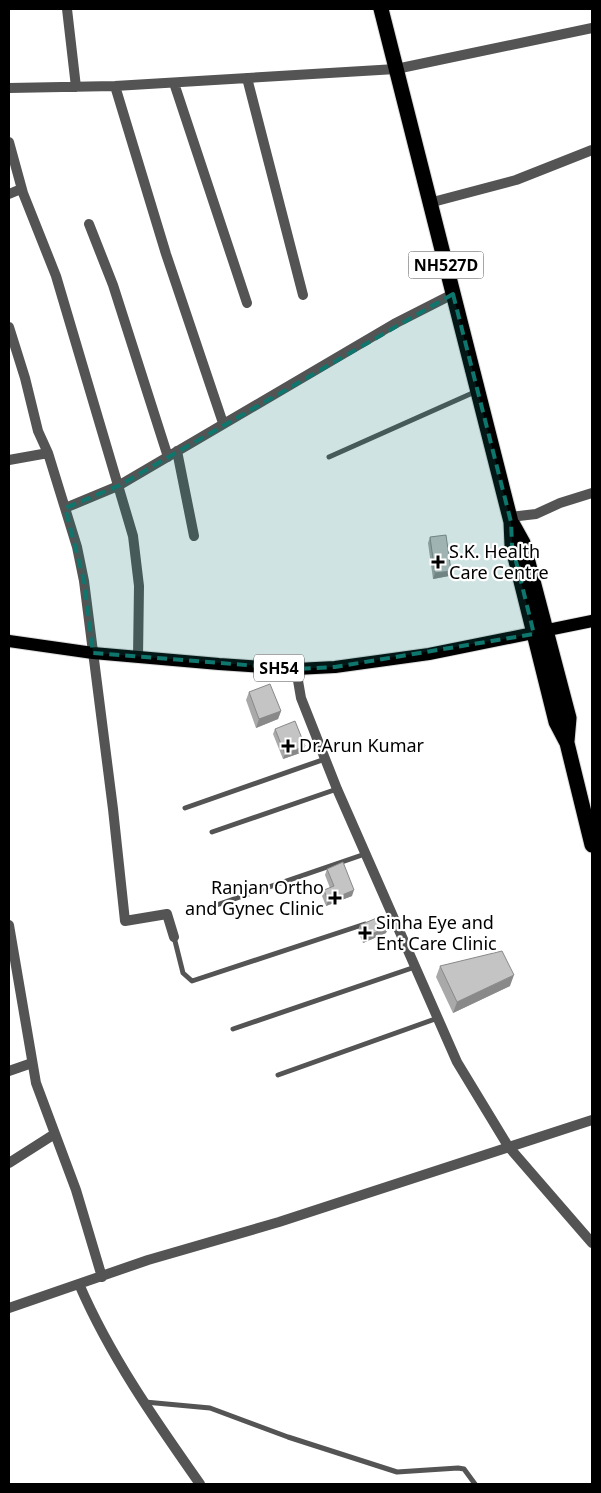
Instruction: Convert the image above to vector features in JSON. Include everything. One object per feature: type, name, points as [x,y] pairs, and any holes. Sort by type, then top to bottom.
[{"type":"highway","name":"NH527D","points":[[381,9],[510,520],[512,546],[540,632],[556,722],[567,743],[592,845]]},
{"type":"main road","name":"SH54","points":[[9,641],[93,653],[296,669],[368,664],[592,621]]},
{"type":"street","points":[[68,9],[76,87]]},
{"type":"street","points":[[9,88],[115,86],[396,69],[592,28]]},
{"type":"street","points":[[247,78],[303,294]]},
{"type":"street","points":[[174,82],[247,303]]},
{"type":"street","points":[[115,86],[166,254],[223,422]]},
{"type":"street","points":[[9,142],[21,189],[56,276],[129,520],[138,563],[138,657]]},
{"type":"street","points":[[429,203],[516,180],[592,150]]},
{"type":"street","points":[[9,194],[21,189]]},
{"type":"street","points":[[89,224],[113,285],[173,454],[194,536]]},
{"type":"street","points":[[65,508],[118,486],[223,422],[259,404],[394,324],[453,294]]},
{"type":"street","points":[[9,328],[13,354],[38,431],[48,452],[77,547],[84,581],[125,921],[167,914],[174,937]]},
{"type":"street","points":[[9,460],[48,452]]},
{"type":"street","points":[[510,520],[536,514],[560,503],[592,493]]},
{"type":"street","points":[[296,669],[301,698],[389,916],[416,966],[457,1062],[508,1146],[592,1243]]},
{"type":"street","points":[[9,925],[36,1083],[53,1135],[76,1190],[102,1277]]},
{"type":"street","points":[[9,1071],[32,1063]]},
{"type":"street","points":[[9,1308],[148,1260],[279,1222],[592,1120]]},
{"type":"street","points":[[9,1163],[53,1135]]},
{"type":"street","points":[[79,1284],[94,1320],[143,1402],[200,1484]]},
{"type":"lane","points":[[328,457],[478,391]]},
{"type":"lane","points":[[185,808],[325,759]]},
{"type":"lane","points":[[212,832],[337,789]]},
{"type":"lane","points":[[205,909],[364,854]]},
{"type":"lane","points":[[174,937],[183,973],[192,981],[375,921]]},
{"type":"lane","points":[[234,1030],[416,966]]},
{"type":"lane","points":[[278,1075],[438,1018]]},
{"type":"lane","points":[[143,1402],[187,1404],[210,1408],[288,1437],[397,1472],[464,1469],[475,1484]]},
{"type":"highlighted area","points":[[453,294],[511,522],[512,545],[534,634],[335,667],[296,669],[93,653],[84,581],[65,508],[118,486]]},
{"type":"building","points":[[446,535],[451,571],[435,573],[430,537]]},
{"type":"building","points":[[270,684],[281,711],[259,719],[249,692]]},
{"type":"building","points":[[295,721],[305,746],[285,754],[275,729]]},
{"type":"building","points":[[343,862],[354,890],[328,901],[324,890],[334,886],[327,869]]},
{"type":"building","points":[[384,915],[388,927],[365,937],[360,925]]},
{"type":"building","points":[[502,951],[514,975],[457,1002],[440,966]]},
{"type":"place","name":"S.K. Health Care Centre","points":[[438,562]]},
{"type":"place","name":"Dr.Arun Kumar","points":[[288,746]]},
{"type":"place","name":"Ranjan Ortho and Gynec Clinic","points":[[335,898]]},
{"type":"place","name":"Sinha Eye and Ent Care Clinic","points":[[365,933]]}]
